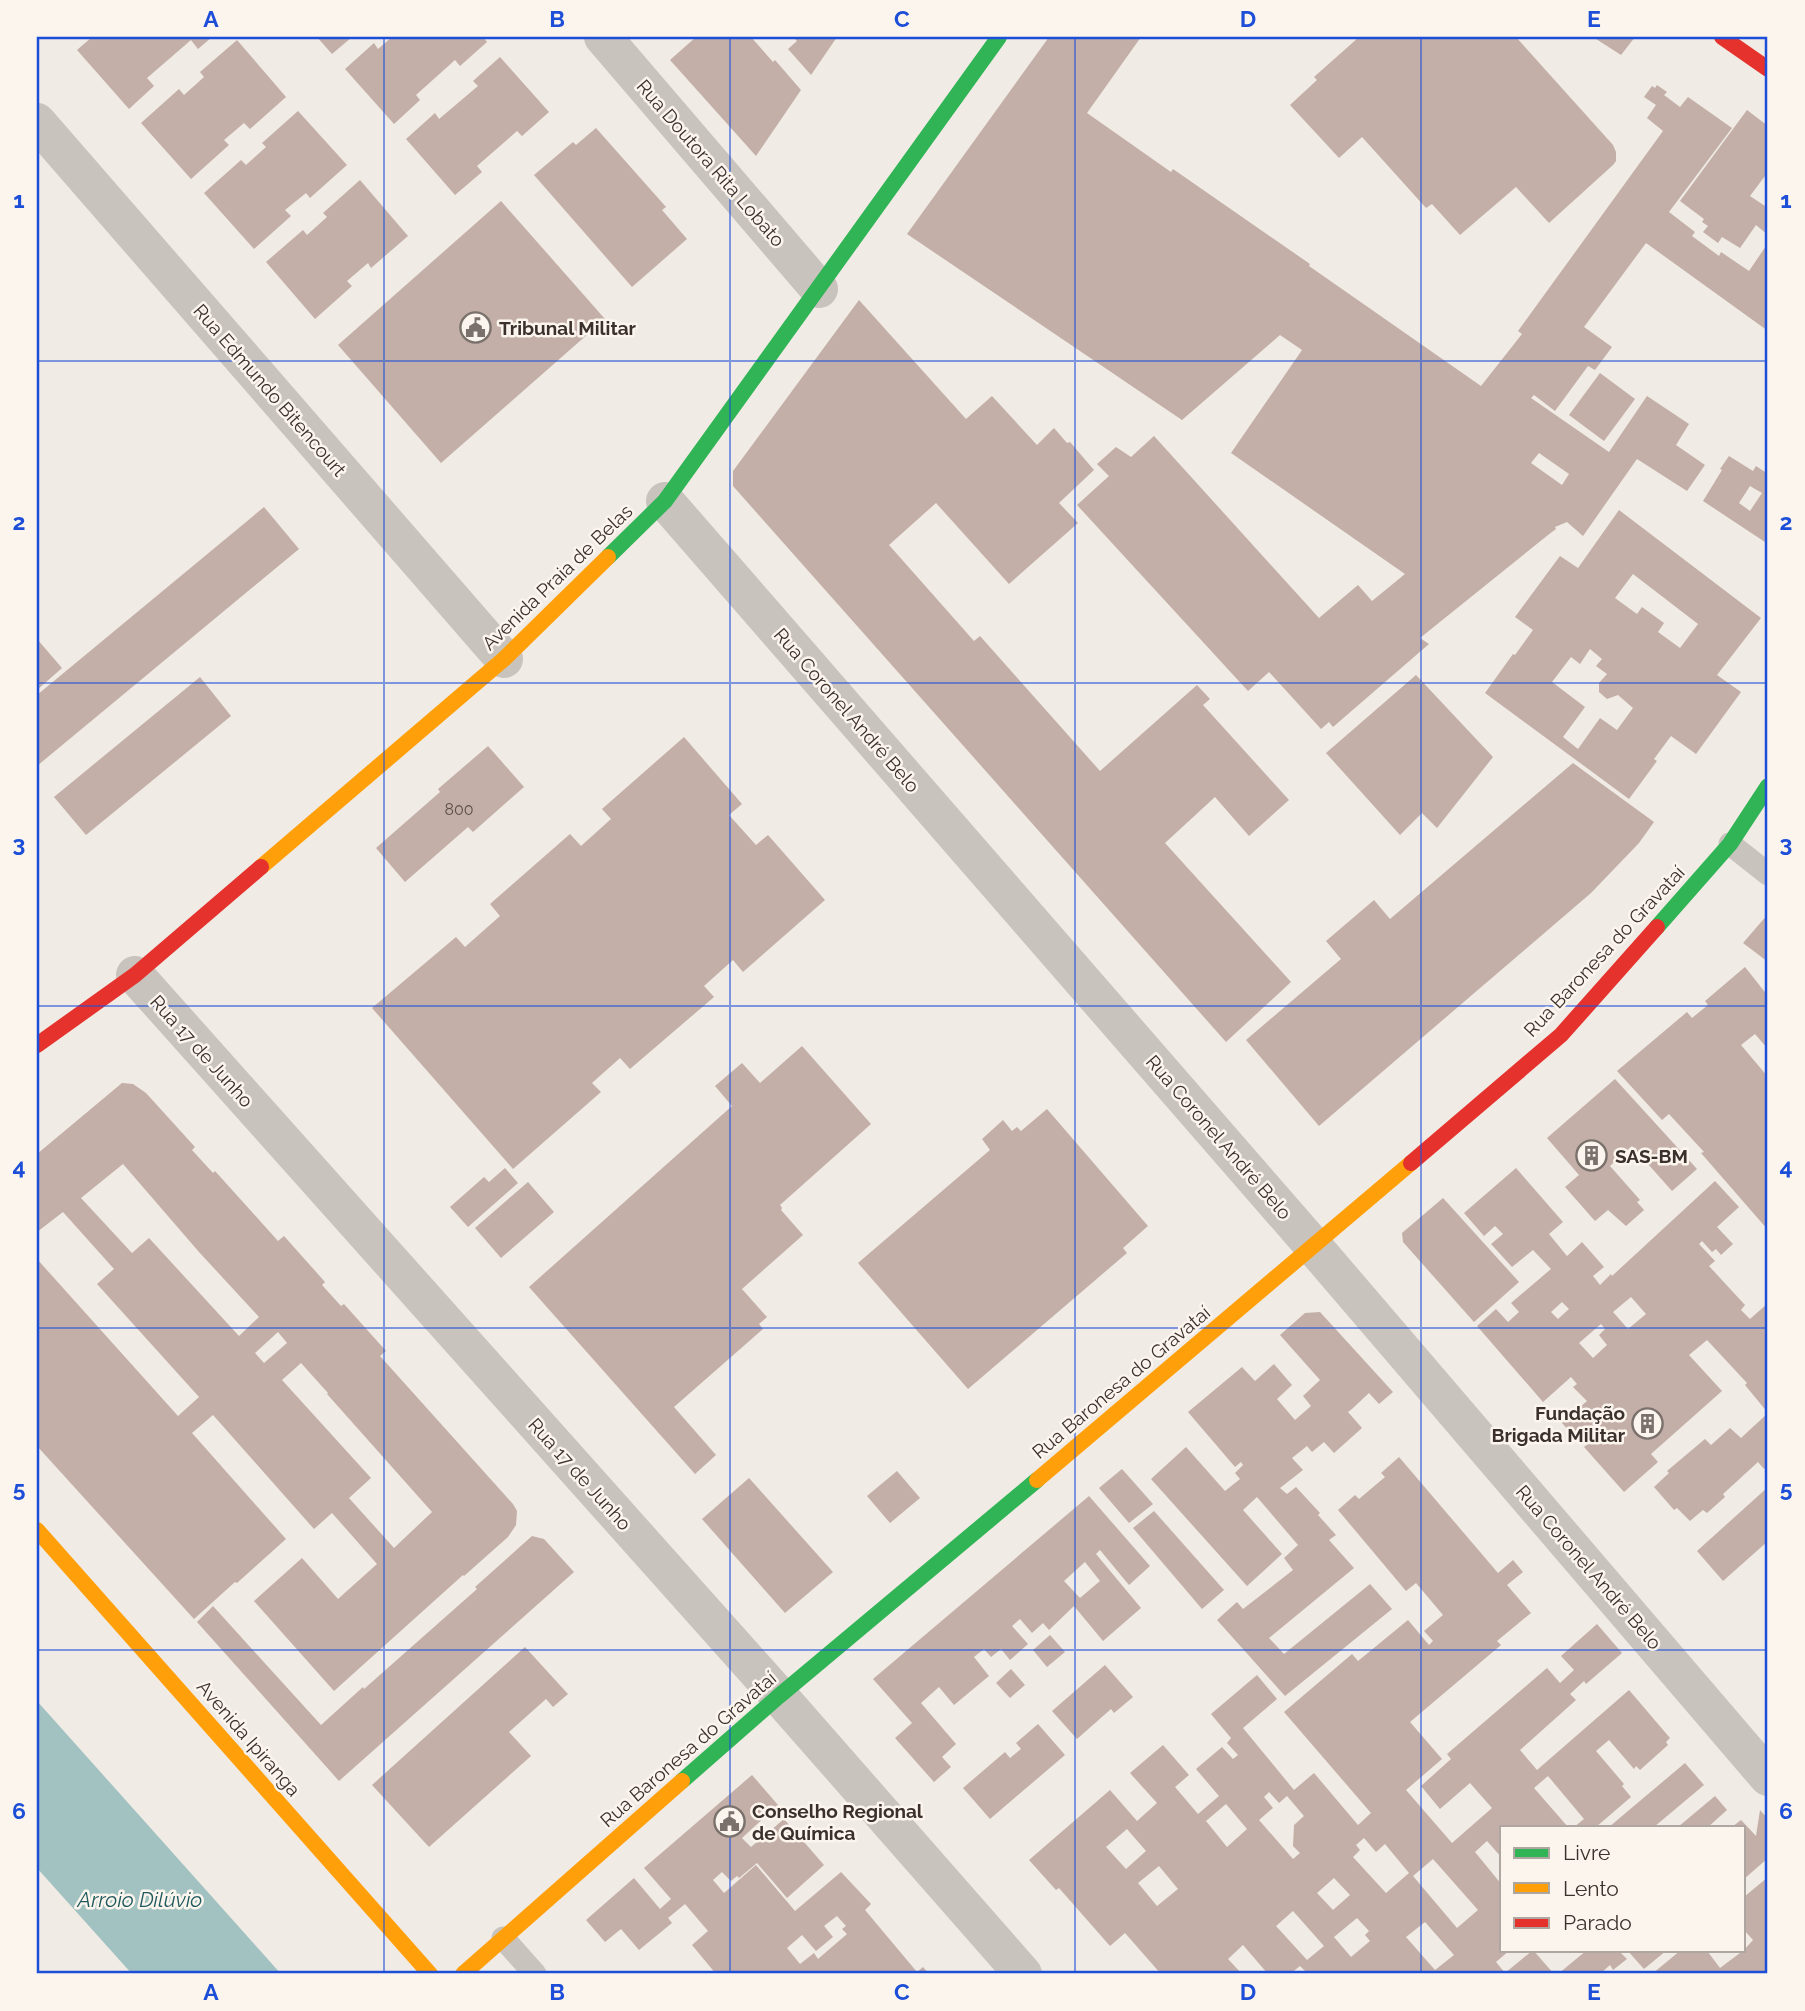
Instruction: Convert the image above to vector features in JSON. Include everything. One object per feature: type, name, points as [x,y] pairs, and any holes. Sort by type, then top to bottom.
[{"type":"main road","name":"Avenida Praia de Belas","points":[[37,1045],[135,975],[504,659],[665,501],[999,37]]},
{"type":"main road","points":[[1722,37],[1768,69]]},
{"type":"main road","name":"Rua Baronesa do Gravataí","points":[[463,1974],[779,1696],[1314,1247],[1561,1035],[1730,844],[1768,786]]},
{"type":"main road","name":"Avenida Ipiranga","points":[[37,1530],[430,1974]]},
{"type":"street","name":"Rua Doutora Rita Lobato","points":[[603,37],[820,289]]},
{"type":"street","name":"Rua Edmundo Bitencourt","points":[[37,122],[504,659]]},
{"type":"street","name":"Rua Coronel André Belo","points":[[665,501],[1314,1247],[1768,1777]]},
{"type":"street","name":"Rua 17 de Junho","points":[[135,975],[779,1696],[1023,1974]]},
{"type":"lane","points":[[1730,844],[1768,874]]},
{"type":"lane","points":[[503,1938],[535,1974]]},
{"type":"water","name":"Arroio Dilúvio","points":[[37,1701],[281,1974],[132,1974],[37,1868]]},
{"type":"building","points":[[92,37],[212,37],[198,49],[191,40],[147,78],[154,86],[129,109],[77,50]]},
{"type":"building","points":[[317,37],[352,37],[332,54]]},
{"type":"building","points":[[392,37],[483,37],[487,42],[460,66],[455,60],[416,95],[420,100],[394,124],[345,69],[374,43],[378,49]]},
{"type":"building","points":[[696,37],[751,37],[801,90],[756,156],[670,60]]},
{"type":"building","points":[[793,37],[837,37],[811,75],[788,49],[797,41]]},
{"type":"building","points":[[1049,37],[1141,37],[1087,113],[1171,172],[1173,169],[1481,386],[1522,334],[1518,331],[1663,131],[1647,118],[1656,105],[1644,97],[1652,86],[1655,88],[1657,85],[1667,92],[1664,95],[1680,107],[1688,97],[1732,128],[1669,212],[1695,232],[1692,236],[1719,256],[1721,252],[1749,271],[1768,243],[1768,331],[1646,243],[1584,327],[1612,347],[1595,370],[1588,366],[1555,411],[1534,395],[1531,398],[1609,452],[1647,396],[1689,424],[1676,445],[1705,465],[1687,491],[1637,459],[1583,536],[1567,522],[1555,527],[1556,529],[1420,638],[1429,644],[1333,727],[1329,722],[1321,729],[1269,672],[1248,691],[1077,505],[1109,476],[1097,464],[1116,447],[1131,457],[1154,436],[1319,618],[1358,585],[1372,601],[1405,574],[1231,453],[1302,350],[1280,335],[1182,420],[907,234]],"holes":[[[1539,453],[1569,474],[1562,485],[1531,463]]]},
{"type":"building","points":[[1359,37],[1516,37],[1613,145],[1616,161],[1549,223],[1516,187],[1460,235],[1432,204],[1426,208],[1362,137],[1339,158],[1290,105],[1317,80],[1314,77]]},
{"type":"building","points":[[1593,37],[1635,37],[1621,55]]},
{"type":"building","points":[[237,40],[286,97],[250,129],[244,123],[224,140],[229,145],[191,179],[141,123],[179,89],[184,95],[204,77],[200,72]]},
{"type":"building","points":[[500,57],[549,112],[522,136],[517,131],[477,166],[482,172],[455,195],[406,139],[435,113],[439,119],[478,86],[473,81]]},
{"type":"building","points":[[1747,110],[1768,126],[1768,179],[1765,176],[1750,196],[1765,206],[1768,202],[1768,235],[1756,225],[1740,248],[1722,237],[1718,243],[1703,232],[1708,226],[1702,222],[1704,219],[1680,201]]},
{"type":"building","points":[[298,111],[347,165],[310,198],[306,193],[285,210],[291,216],[254,249],[204,193],[241,160],[246,165],[266,147],[262,143]]},
{"type":"building","points":[[596,128],[666,207],[662,210],[687,239],[632,287],[534,175],[573,142],[576,145]]},
{"type":"building","points":[[360,180],[408,236],[371,268],[368,263],[347,281],[352,286],[315,319],[266,262],[303,230],[307,235],[327,217],[323,213]]},
{"type":"building","name":"Tribunal Militar","points":[[501,201],[605,319],[441,463],[338,345]]},
{"type":"building","points":[[859,300],[966,419],[992,396],[1037,445],[1054,428],[1094,470],[1059,503],[1078,523],[1009,584],[936,503],[889,545],[974,641],[980,636],[1100,771],[1197,685],[1210,699],[1203,705],[1289,800],[1249,836],[1215,797],[1165,843],[1291,982],[1226,1042],[733,486],[733,471]]},
{"type":"building","points":[[1600,373],[1635,399],[1604,441],[1569,415]]},
{"type":"building","points":[[1729,456],[1753,471],[1756,466],[1768,474],[1768,544],[1703,501],[1722,470],[1720,469]],"holes":[[[1750,486],[1762,493],[1750,511],[1739,503]]]},
{"type":"building","points":[[264,507],[299,549],[37,766],[37,695]]},
{"type":"building","points":[[1619,510],[1761,618],[1717,675],[1741,692],[1696,754],[1671,736],[1654,759],[1657,761],[1629,799],[1485,693],[1533,630],[1515,617],[1560,556],[1578,568]],"holes":[[[1633,574],[1698,624],[1680,648],[1658,632],[1664,623],[1642,607],[1637,614],[1615,598]],[[1590,649],[1602,659],[1596,666],[1607,674],[1599,683],[1599,692],[1607,699],[1618,695],[1633,708],[1617,730],[1600,718],[1578,749],[1563,737],[1585,707],[1552,682],[1571,657],[1580,664]]]},
{"type":"building","points":[[37,639],[62,668],[37,690]]},
{"type":"building","points":[[1416,675],[1493,757],[1437,828],[1422,813],[1400,835],[1326,753]]},
{"type":"building","points":[[200,677],[231,716],[86,835],[54,797]]},
{"type":"building","points":[[684,737],[742,804],[729,815],[756,845],[768,835],[825,900],[743,972],[733,960],[704,986],[714,997],[630,1069],[620,1058],[592,1083],[601,1092],[513,1169],[372,1008],[456,937],[465,947],[500,916],[490,904],[570,834],[581,846],[611,819],[602,809]]},
{"type":"building","points":[[488,746],[524,787],[473,832],[468,827],[405,882],[376,848]]},
{"type":"building","points":[[1573,763],[1654,822],[1639,843],[1591,893],[1319,1126],[1246,1040],[1341,959],[1326,941],[1374,900],[1390,919]]},
{"type":"building","points":[[1768,914],[1768,962],[1743,943]]},
{"type":"building","points":[[1745,967],[1768,996],[1768,1047],[1755,1034],[1741,1045],[1768,1077],[1768,1230],[1669,1114],[1662,1120],[1617,1071],[1687,1012],[1692,1018],[1708,1005],[1705,1001]]},
{"type":"building","points":[[802,1046],[871,1124],[780,1205],[781,1210],[803,1235],[742,1289],[767,1317],[759,1324],[763,1329],[674,1407],[716,1455],[695,1474],[529,1287],[732,1106],[715,1086],[742,1063],[760,1083]]},
{"type":"building","name":"SAS-BM","points":[[1615,1079],[1697,1169],[1672,1191],[1632,1146],[1610,1166],[1640,1200],[1637,1202],[1644,1210],[1626,1226],[1608,1210],[1595,1221],[1565,1187],[1579,1175],[1547,1138]]},
{"type":"building","points":[[122,1083],[133,1084],[146,1093],[195,1147],[192,1150],[213,1173],[215,1171],[278,1241],[284,1236],[325,1282],[322,1285],[341,1306],[344,1304],[386,1351],[380,1356],[517,1511],[516,1525],[508,1537],[334,1691],[254,1601],[302,1558],[338,1599],[377,1564],[332,1513],[314,1529],[213,1415],[192,1433],[286,1539],[194,1619],[37,1446],[37,1259],[178,1416],[199,1397],[97,1284],[114,1269],[63,1212],[37,1232],[37,1154]],"holes":[[[123,1164],[259,1317],[239,1336],[149,1238],[132,1253],[81,1198]],[[278,1332],[287,1343],[264,1363],[255,1353]],[[301,1363],[432,1512],[394,1548],[349,1498],[371,1478],[282,1380]]]},
{"type":"building","points":[[1047,1109],[1148,1226],[1123,1248],[1127,1253],[968,1389],[858,1263],[990,1150],[982,1139],[1003,1120],[1012,1131],[1017,1127],[1021,1131]]},
{"type":"building","points":[[505,1168],[518,1183],[468,1227],[450,1207],[484,1177],[489,1182]]},
{"type":"building","points":[[1516,1168],[1563,1222],[1549,1234],[1567,1256],[1582,1242],[1604,1267],[1593,1276],[1600,1285],[1715,1181],[1739,1207],[1717,1227],[1733,1244],[1721,1255],[1716,1249],[1712,1252],[1702,1241],[1699,1244],[1715,1261],[1709,1266],[1745,1305],[1741,1310],[1750,1319],[1768,1303],[1768,1413],[1745,1385],[1747,1383],[1707,1340],[1689,1355],[1722,1391],[1651,1454],[1658,1462],[1624,1492],[1584,1447],[1589,1443],[1583,1437],[1578,1441],[1562,1423],[1587,1401],[1573,1387],[1577,1384],[1571,1377],[1543,1402],[1477,1326],[1496,1309],[1508,1322],[1519,1312],[1511,1303],[1551,1269],[1533,1250],[1512,1267],[1491,1244],[1503,1234],[1495,1226],[1484,1236],[1464,1213]],"holes":[[[1631,1297],[1646,1314],[1628,1329],[1613,1312]],[[1562,1302],[1569,1309],[1558,1319],[1551,1312]],[[1601,1324],[1605,1329],[1599,1335],[1607,1345],[1593,1358],[1579,1343]]]},
{"type":"building","points":[[528,1182],[554,1212],[501,1258],[475,1228]]},
{"type":"building","points":[[1443,1198],[1519,1282],[1474,1322],[1403,1242],[1402,1233]]},
{"type":"building","points":[[1320,1312],[1393,1392],[1379,1404],[1369,1393],[1348,1412],[1362,1428],[1334,1453],[1324,1442],[1312,1452],[1307,1446],[1292,1458],[1303,1470],[1280,1488],[1287,1494],[1296,1487],[1336,1535],[1329,1540],[1354,1568],[1269,1638],[1284,1654],[1370,1584],[1392,1609],[1285,1696],[1217,1620],[1237,1602],[1243,1609],[1293,1570],[1284,1558],[1298,1545],[1257,1497],[1243,1510],[1282,1554],[1247,1586],[1151,1479],[1186,1447],[1225,1491],[1240,1479],[1235,1473],[1243,1465],[1241,1462],[1235,1467],[1188,1412],[1242,1367],[1255,1381],[1274,1364],[1292,1385],[1277,1399],[1295,1420],[1311,1406],[1303,1396],[1320,1380],[1280,1335],[1305,1313]]},
{"type":"building","points":[[1768,1413],[1768,1465],[1764,1469],[1758,1462],[1723,1494],[1725,1497],[1707,1513],[1703,1510],[1690,1521],[1677,1508],[1674,1510],[1654,1487],[1669,1473],[1667,1471],[1705,1439],[1711,1445],[1730,1428],[1741,1438]]},
{"type":"building","points":[[1399,1457],[1498,1573],[1513,1560],[1523,1572],[1507,1585],[1531,1613],[1497,1641],[1501,1645],[1410,1722],[1442,1759],[1406,1790],[1452,1843],[1492,1808],[1470,1783],[1440,1809],[1421,1786],[1451,1759],[1447,1754],[1547,1668],[1560,1683],[1574,1670],[1561,1656],[1597,1624],[1622,1653],[1570,1694],[1576,1700],[1520,1750],[1537,1770],[1629,1690],[1670,1738],[1666,1742],[1668,1745],[1640,1770],[1636,1766],[1634,1769],[1609,1740],[1596,1751],[1624,1784],[1622,1786],[1631,1797],[1597,1826],[1575,1826],[1584,1819],[1548,1776],[1534,1788],[1567,1826],[1500,1826],[1500,1856],[1487,1841],[1475,1852],[1500,1883],[1500,1952],[1508,1952],[1496,1962],[1505,1973],[1531,1952],[1535,1952],[1554,1974],[1308,1974],[1300,1966],[1290,1974],[1268,1974],[1243,1945],[1228,1959],[1242,1974],[1161,1974],[1125,1933],[1110,1946],[1059,1888],[1056,1890],[1029,1860],[1110,1790],[1137,1821],[1157,1803],[1130,1773],[1163,1745],[1189,1775],[1175,1787],[1198,1814],[1219,1796],[1196,1769],[1222,1747],[1233,1759],[1238,1755],[1227,1743],[1231,1738],[1211,1714],[1257,1675],[1277,1699],[1243,1728],[1294,1790],[1314,1773],[1358,1825],[1371,1813],[1284,1712],[1352,1654],[1358,1661],[1408,1620],[1429,1645],[1433,1641],[1424,1631],[1443,1615],[1416,1583],[1406,1591],[1338,1510],[1355,1495],[1359,1499],[1385,1477],[1381,1473]],"holes":[[[1269,1792],[1279,1803],[1287,1796],[1304,1816],[1294,1825],[1293,1846],[1300,1853],[1293,1859],[1259,1820],[1273,1808],[1264,1797]],[[1226,1804],[1247,1829],[1227,1847],[1206,1821]],[[1127,1829],[1146,1851],[1126,1869],[1106,1847]],[[1364,1838],[1376,1852],[1385,1844],[1409,1873],[1386,1893],[1353,1857],[1360,1850],[1356,1845]],[[1433,1859],[1478,1910],[1457,1928],[1413,1876]],[[1159,1866],[1178,1889],[1157,1906],[1138,1883]],[[1334,1878],[1350,1895],[1333,1910],[1317,1893]],[[1293,1911],[1324,1946],[1307,1960],[1276,1926]],[[1357,1918],[1369,1931],[1365,1935],[1370,1941],[1351,1957],[1334,1937]],[[1425,1922],[1454,1955],[1435,1970],[1406,1937]]]},
{"type":"building","points":[[1122,1469],[1153,1504],[1129,1523],[1099,1488]]},
{"type":"building","points":[[897,1471],[920,1498],[890,1523],[867,1496]]},
{"type":"building","points":[[749,1478],[833,1572],[785,1613],[702,1519]]},
{"type":"building","points":[[1768,1487],[1768,1541],[1723,1581],[1697,1551]]},
{"type":"building","points":[[1089,1496],[1150,1566],[1129,1585],[1100,1550],[1096,1554],[1141,1608],[1103,1641],[1074,1606],[1049,1630],[1043,1623],[1032,1633],[1020,1619],[1012,1626],[1028,1644],[1010,1660],[1001,1649],[991,1657],[984,1649],[974,1657],[989,1676],[954,1705],[939,1687],[921,1703],[956,1744],[942,1757],[951,1767],[934,1782],[895,1738],[912,1723],[873,1679]],"holes":[[[1085,1562],[1100,1581],[1080,1598],[1064,1581]]]},
{"type":"building","points":[[1154,1511],[1224,1590],[1202,1609],[1133,1528]]},
{"type":"building","points":[[532,1536],[544,1539],[574,1572],[339,1781],[197,1622],[213,1606],[321,1725],[477,1589],[475,1587]]},
{"type":"building","points":[[1050,1635],[1065,1652],[1047,1667],[1033,1650]]},
{"type":"building","points":[[525,1647],[568,1694],[553,1707],[546,1699],[509,1732],[531,1756],[429,1847],[372,1785]]},
{"type":"building","points":[[1105,1665],[1133,1697],[1114,1713],[1111,1709],[1077,1739],[1052,1711]]},
{"type":"building","points":[[1011,1669],[1025,1685],[1010,1698],[996,1683]]},
{"type":"building","points":[[1038,1724],[1065,1755],[990,1819],[963,1788],[1005,1752],[1010,1758],[1021,1749],[1016,1743]]},
{"type":"building","points":[[1685,1763],[1704,1785],[1655,1826],[1610,1826]]},
{"type":"building","points":[[752,1775],[778,1805],[742,1838],[751,1847],[784,1819],[824,1865],[787,1898],[757,1863],[739,1878],[737,1876],[731,1881],[722,1872],[713,1880],[724,1893],[756,1865],[795,1911],[841,1872],[871,1904],[865,1910],[917,1972],[923,1967],[929,1974],[716,1974],[692,1945],[708,1931],[685,1904],[668,1918],[672,1923],[639,1950],[621,1929],[605,1942],[586,1920],[634,1878],[660,1909],[671,1899],[644,1868]],"holes":[[[837,1916],[846,1926],[842,1929],[847,1934],[818,1959],[814,1953],[800,1964],[787,1948],[802,1935],[816,1951],[833,1937],[824,1926]]]},
{"type":"building","points":[[1715,1796],[1727,1810],[1709,1826],[1679,1826]]},
{"type":"building","points":[[1760,1810],[1768,1819],[1768,1858],[1745,1878],[1745,1826],[1733,1826],[1741,1820],[1756,1836]]},
{"type":"building","points":[[1768,1877],[1768,1918],[1765,1921],[1768,1925],[1768,1974],[1652,1974],[1679,1952],[1708,1952],[1720,1968],[1745,1952],[1753,1940],[1745,1931],[1745,1896]]},
{"type":"building","points":[[1585,1952],[1620,1952],[1627,1959],[1613,1970],[1610,1965],[1600,1974],[1558,1974]]},
{"type":"building","points":[[1629,1952],[1665,1952],[1644,1969]]},
{"type":"traffic: fast","points":[[608,557],[665,501],[999,37]]},
{"type":"traffic: fast","points":[[1657,927],[1730,844],[1768,786]]},
{"type":"traffic: fast","points":[[682,1781],[779,1696],[1037,1480]]},
{"type":"traffic: slow","points":[[261,867],[504,659],[608,557]]},
{"type":"traffic: slow","points":[[1037,1480],[1411,1163]]},
{"type":"traffic: slow","points":[[37,1530],[430,1974]]},
{"type":"traffic: slow","points":[[463,1974],[682,1781]]},
{"type":"traffic: jam","points":[[1722,37],[1768,69]]},
{"type":"traffic: jam","points":[[37,1045],[135,975],[261,867]]},
{"type":"traffic: jam","points":[[1411,1163],[1561,1035],[1657,927]]},
{"type":"place","name":"Tribunal Militar","points":[[476,328]]},
{"type":"place","name":"SAS-BM","points":[[1592,1156]]},
{"type":"place","name":"Fundação Brigada Militar","points":[[1648,1424]]},
{"type":"place","name":"Conselho Regional de Química","points":[[729,1822]]}]
